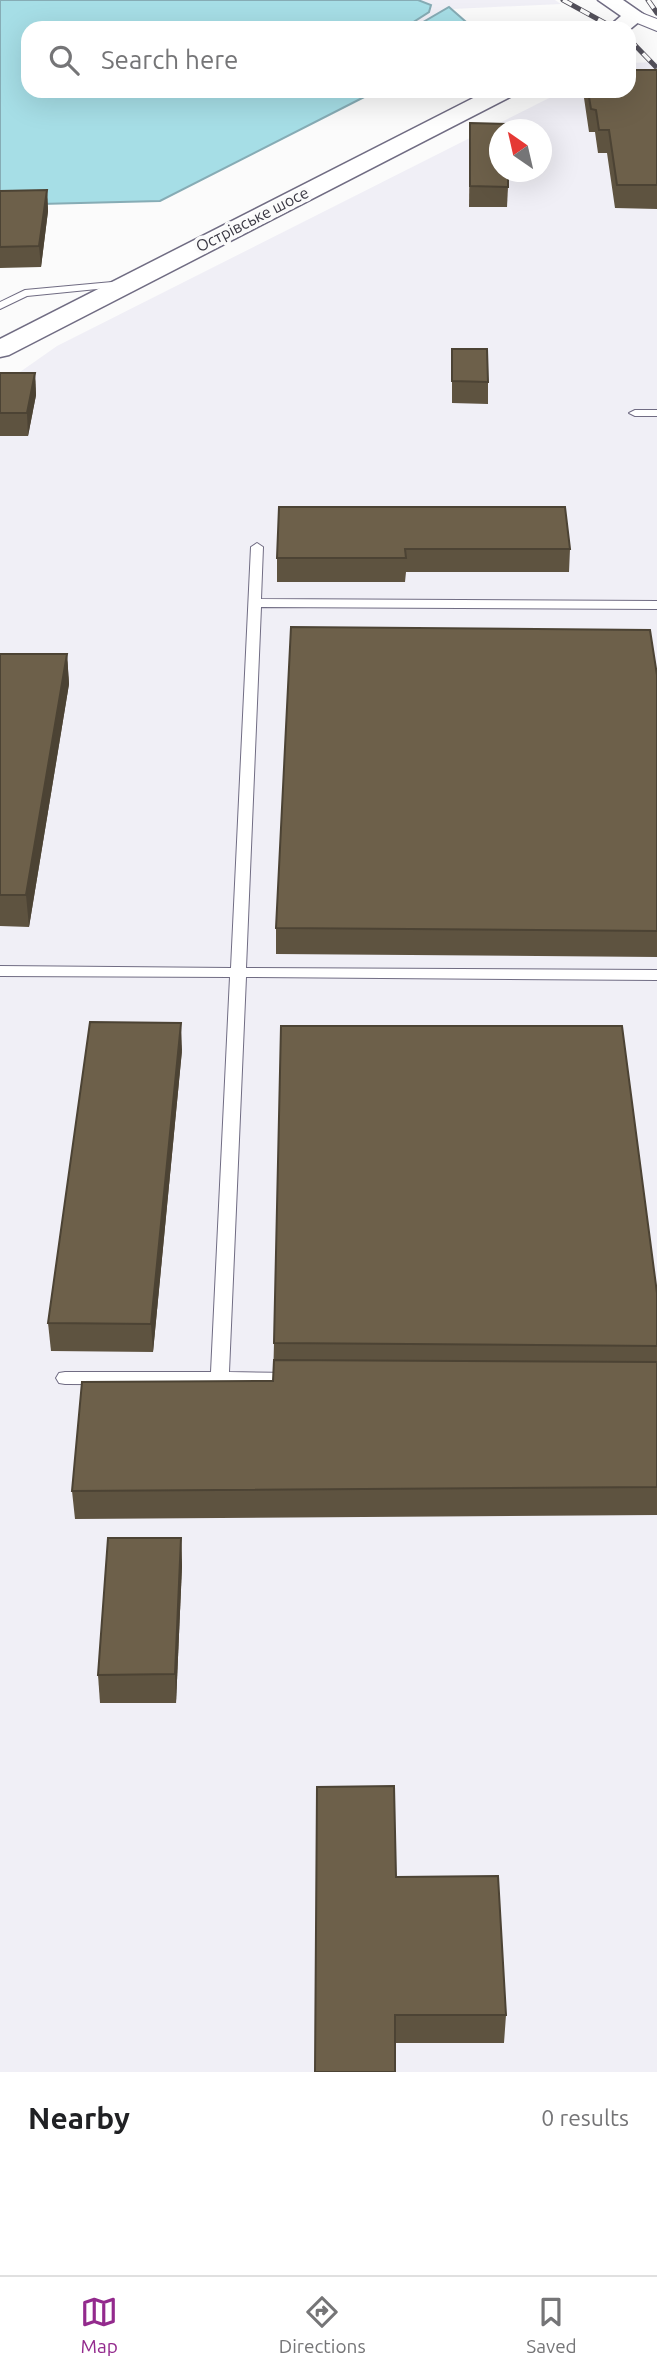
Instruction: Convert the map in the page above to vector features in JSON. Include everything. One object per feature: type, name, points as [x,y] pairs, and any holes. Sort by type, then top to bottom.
[{"type":"street","points":[[608,0],[657,26]]},
{"type":"street","points":[[628,21],[636,16]]},
{"type":"street","name":"Острівське шосе","points":[[0,349],[490,98]]},
{"type":"lane","points":[[0,306],[25,293],[123,284]]},
{"type":"lane","points":[[635,413],[657,413]]},
{"type":"lane","points":[[220,1378],[257,547]]},
{"type":"lane","points":[[254,603],[657,605]]},
{"type":"lane","points":[[0,971],[657,975]]},
{"type":"lane","points":[[65,1378],[316,1379]]},
{"type":"shaded area","points":[[418,0],[555,0],[561,4],[453,9],[449,7],[425,21],[415,21],[429,12],[430,5]]},
{"type":"shaded area","points":[[657,62],[657,2072],[0,2072],[0,386],[57,346],[489,128],[489,182],[552,182],[552,119],[507,119],[549,98],[636,98],[636,63]]},
{"type":"water","points":[[0,0],[418,0],[431,5],[429,12],[415,21],[21,21],[21,98],[362,98],[160,201],[0,205]]},
{"type":"water","points":[[449,7],[465,21],[425,21]]},
{"type":"building","points":[[636,70],[657,70],[657,185],[617,185],[609,130],[599,130],[596,110],[591,109],[589,98],[636,98]]},
{"type":"building","points":[[470,123],[489,124],[489,182],[508,182],[508,187],[470,186]]},
{"type":"building","points":[[47,190],[39,246],[0,247],[0,191]]},
{"type":"building","points":[[452,349],[487,349],[488,382],[452,381]]},
{"type":"building","points":[[0,373],[35,373],[27,413],[0,413]]},
{"type":"building","points":[[279,507],[565,507],[570,549],[405,549],[406,558],[277,558]]},
{"type":"building","points":[[291,627],[650,630],[657,675],[657,931],[276,928]]},
{"type":"building","points":[[0,654],[67,654],[26,895],[0,895]]},
{"type":"building","points":[[90,1022],[181,1023],[151,1324],[48,1323]]},
{"type":"building","points":[[281,1026],[622,1026],[657,1293],[657,1346],[274,1343]]},
{"type":"building","points":[[274,1360],[657,1362],[657,1487],[72,1491],[82,1382],[273,1381]]},
{"type":"building","points":[[108,1538],[181,1538],[175,1674],[98,1675]]},
{"type":"building","points":[[394,1786],[396,1877],[498,1876],[506,2015],[395,2015],[395,2072],[315,2072],[317,1787]]},
{"type":"railway","points":[[563,0],[601,21]]},
{"type":"railway","points":[[648,0],[657,13]]},
{"type":"railway","points":[[636,46],[657,68]]}]
